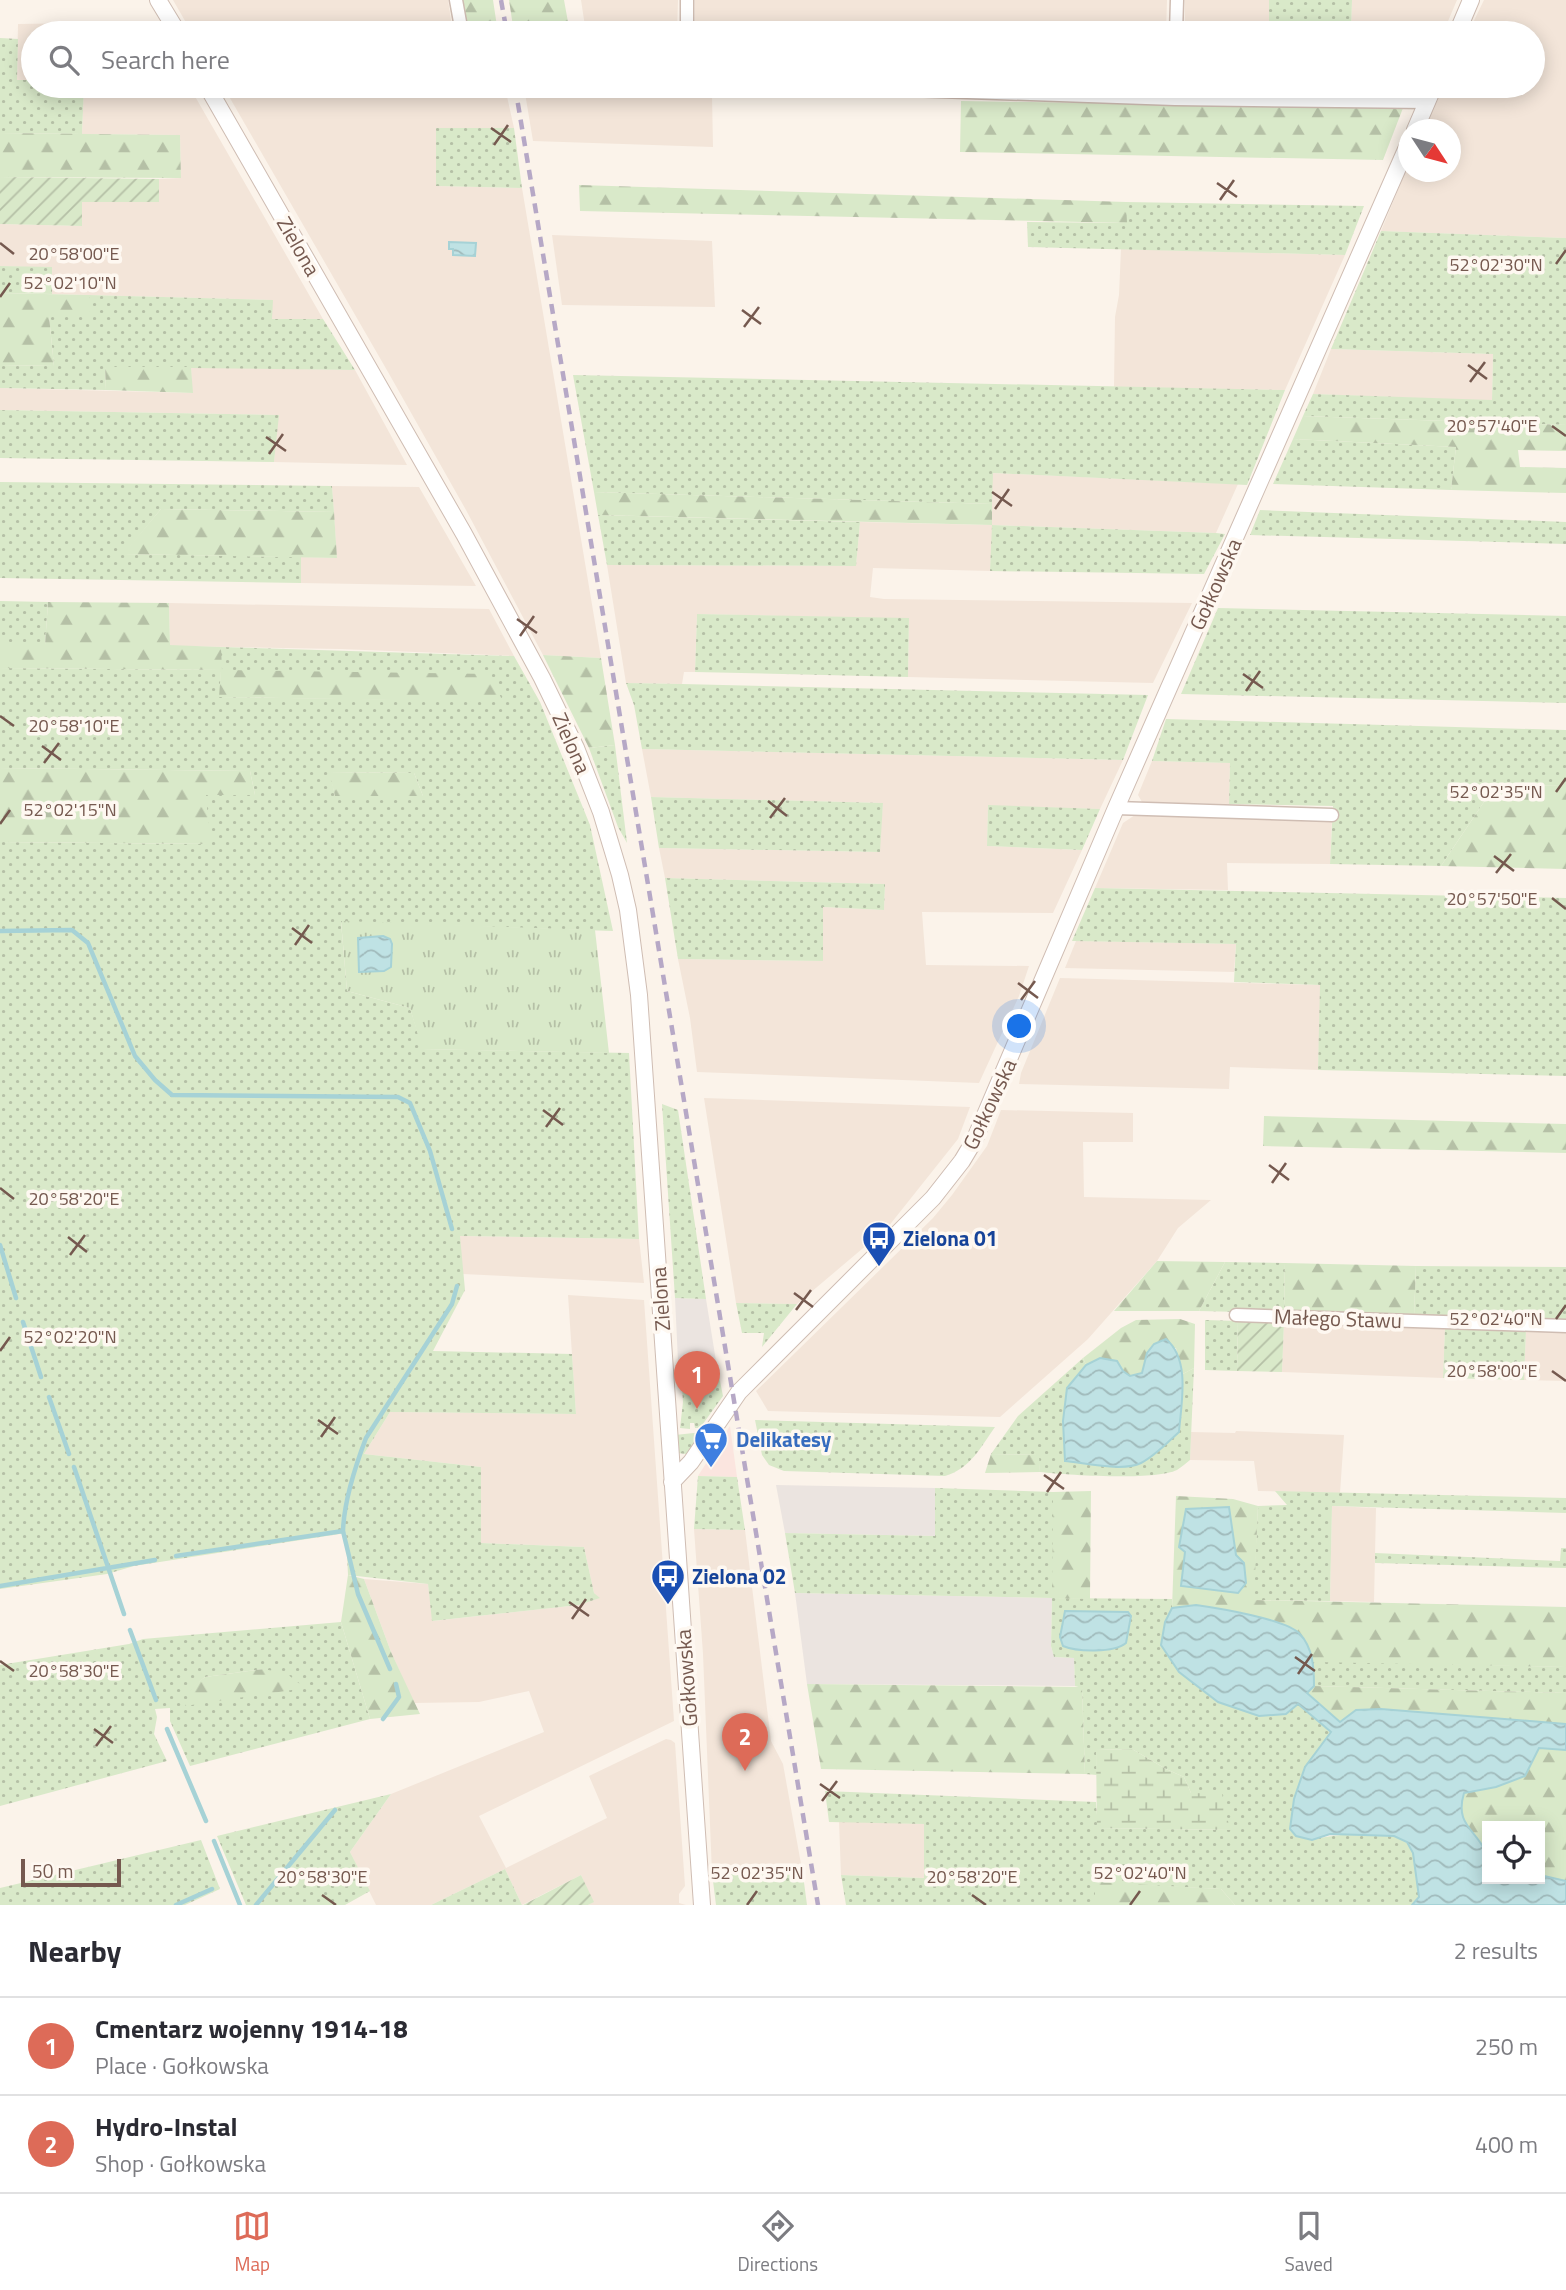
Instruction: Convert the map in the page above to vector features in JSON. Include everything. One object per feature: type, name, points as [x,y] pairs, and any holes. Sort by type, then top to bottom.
[{"type":"street","points":[[158,0],[171,21]]},
{"type":"street","points":[[456,0],[460,21]]},
{"type":"street","points":[[687,0],[687,21]]},
{"type":"street","points":[[1176,21],[1177,0]]},
{"type":"street","points":[[1462,21],[1471,0]]},
{"type":"street","name":"Zielona","points":[[214,98],[477,558],[548,690],[576,748],[601,812],[628,910],[639,995],[672,1482]]},
{"type":"street","points":[[1326,98],[1427,102]]},
{"type":"street","points":[[1420,119],[1429,98]]},
{"type":"street","name":"Gołkowska","points":[[702,1905],[672,1482],[691,1462],[743,1388],[933,1198],[962,1161],[983,1122],[1116,808],[1398,170]]},
{"type":"street","points":[[1116,808],[1332,815]]},
{"type":"street","name":"Małego Stawu","points":[[1236,1315],[1566,1325]]},
{"type":"shaded area","points":[[173,0],[448,0],[451,21],[185,21]]},
{"type":"shaded area","points":[[581,0],[678,0],[677,21],[584,21]]},
{"type":"shaded area","points":[[695,0],[1167,0],[1166,21],[695,21]]},
{"type":"shaded area","points":[[1185,0],[1269,0],[1269,21],[1185,21]]},
{"type":"shaded area","points":[[1352,0],[1457,0],[1448,21],[1351,21]]},
{"type":"shaded area","points":[[1484,0],[1566,0],[1566,238],[1381,231],[1401,182],[1461,182],[1461,119],[1429,119],[1438,98],[1545,98],[1545,21],[1474,21]]},
{"type":"shaded area","points":[[18,24],[21,24],[21,80],[17,80]]},
{"type":"shaded area","points":[[84,98],[196,98],[323,319],[272,319],[272,300],[52,294],[52,268],[0,266],[0,224],[81,226],[81,202],[159,202],[159,179],[181,178],[180,135],[82,134]]},
{"type":"shaded area","points":[[230,98],[507,98],[514,128],[437,128],[436,186],[522,188],[601,658],[543,655],[466,510]]},
{"type":"shaded area","points":[[526,98],[712,98],[713,147],[533,141]]},
{"type":"shaded area","points":[[552,235],[712,241],[715,307],[562,305]]},
{"type":"shaded area","points":[[1121,249],[1345,255],[1285,390],[1114,387],[1115,317]]},
{"type":"shaded area","points":[[1331,349],[1493,354],[1492,401],[1313,394]]},
{"type":"shaded area","points":[[191,367],[355,370],[407,465],[274,462],[278,415],[0,410],[0,388],[192,393]]},
{"type":"shaded area","points":[[992,473],[1238,484],[1216,533],[993,525],[990,571],[873,568],[870,597],[884,599],[1192,603],[1153,683],[908,677],[909,619],[697,614],[695,672],[684,672],[682,684],[626,683],[607,565],[856,566],[860,522],[992,525]]},
{"type":"shaded area","points":[[332,486],[419,487],[476,586],[301,583],[301,557],[337,558]]},
{"type":"shaded area","points":[[169,603],[489,609],[514,656],[170,646]]},
{"type":"shaded area","points":[[642,749],[1123,760],[1100,809],[988,806],[987,846],[1082,850],[1053,913],[922,912],[926,965],[1029,966],[1019,996],[979,1083],[697,1072],[678,959],[823,961],[823,907],[884,910],[885,884],[665,878],[659,848],[879,852],[883,803],[651,797]]},
{"type":"shaded area","points":[[1152,761],[1230,763],[1229,804],[1142,802],[1138,795]]},
{"type":"shaded area","points":[[1135,815],[1332,821],[1330,864],[1227,863],[1228,890],[1095,888],[1123,823]]},
{"type":"shaded area","points":[[1076,941],[1236,944],[1234,972],[1065,968]]},
{"type":"shaded area","points":[[1060,978],[1321,985],[1318,1070],[1230,1067],[1229,1089],[1019,1084],[1021,1073]]},
{"type":"shaded area","points":[[704,1098],[970,1107],[958,1139],[888,1227],[797,1304],[736,1303]]},
{"type":"shaded area","points":[[1001,1110],[1133,1113],[1133,1142],[1083,1142],[1084,1197],[1211,1200],[1178,1228],[1157,1261],[1088,1339],[1000,1417],[768,1411],[756,1391],[933,1218],[987,1146]]},
{"type":"shaded area","points":[[459,1236],[639,1239],[644,1283],[463,1274]]},
{"type":"shaded area","points":[[568,1295],[644,1300],[674,1721],[479,1816],[506,1868],[607,1818],[589,1776],[666,1739],[671,1740],[675,1743],[685,1886],[679,1894],[679,1903],[686,1905],[588,1905],[593,1902],[581,1875],[522,1905],[505,1869],[431,1905],[376,1905],[350,1852],[391,1794],[544,1732],[529,1691],[479,1702],[414,1703],[391,1652],[364,1579],[428,1584],[433,1621],[579,1605],[599,1598],[594,1593],[584,1547],[481,1543],[481,1467],[364,1454],[390,1412],[576,1414]]},
{"type":"shaded area","points":[[675,1298],[706,1299],[716,1361],[678,1361]]},
{"type":"shaded area","points":[[1284,1322],[1445,1328],[1443,1378],[1282,1372]]},
{"type":"shaded area","points":[[1526,1331],[1566,1332],[1566,1381],[1524,1380]]},
{"type":"shaded area","points":[[730,1426],[737,1477],[698,1476]]},
{"type":"shaded area","points":[[1191,1432],[1344,1435],[1340,1493],[1258,1491],[1254,1461],[1190,1460]]},
{"type":"shaded area","points":[[776,1485],[935,1488],[936,1536],[785,1533]]},
{"type":"shaded area","points":[[1332,1506],[1376,1508],[1374,1602],[1330,1601]]},
{"type":"shaded area","points":[[694,1529],[745,1530],[771,1741],[783,1764],[803,1875],[712,1873],[703,1654]]},
{"type":"shaded area","points":[[795,1593],[1052,1598],[1051,1646],[1054,1657],[1074,1658],[1075,1686],[807,1684]]},
{"type":"shaded area","points":[[839,1821],[924,1824],[925,1878],[841,1875]]},
{"type":"green space","points":[[462,0],[493,0],[496,21],[466,21]]},
{"type":"green space","points":[[509,0],[564,0],[568,21],[512,21]]},
{"type":"green space","points":[[1269,0],[1352,0],[1351,21],[1269,21]]},
{"type":"green space","points":[[0,38],[18,39],[17,80],[21,80],[21,98],[84,98],[82,134],[0,133]]},
{"type":"green space","points":[[961,101],[1403,108],[1383,160],[960,152]]},
{"type":"green space","points":[[436,128],[514,128],[522,188],[436,186]]},
{"type":"green space","points":[[0,133],[180,135],[181,178],[0,177]]},
{"type":"green space","points":[[0,177],[159,179],[159,202],[82,202],[82,226],[0,224]]},
{"type":"green space","points":[[579,185],[1126,202],[1127,223],[580,211]]},
{"type":"green space","points":[[1126,202],[1364,206],[1345,255],[1028,247],[1027,222],[1126,223]]},
{"type":"green space","points":[[1381,231],[1566,238],[1566,425],[1303,416],[1313,394],[1492,400],[1493,354],[1331,349]]},
{"type":"green space","points":[[0,266],[52,267],[52,294],[0,293]]},
{"type":"green space","points":[[0,293],[89,295],[90,316],[49,316],[54,366],[0,365]]},
{"type":"green space","points":[[89,295],[273,300],[272,319],[323,319],[355,370],[105,367],[106,390],[0,388],[0,365],[54,366],[49,316],[89,316]]},
{"type":"green space","points":[[105,367],[191,367],[193,393],[106,390]]},
{"type":"green space","points":[[573,375],[1285,390],[1247,485],[993,473],[992,504],[594,492]]},
{"type":"green space","points":[[0,410],[279,415],[274,462],[0,458]]},
{"type":"green space","points":[[1303,416],[1566,425],[1566,451],[1518,450],[1520,467],[1566,468],[1566,493],[1451,490],[1456,447],[1293,439]]},
{"type":"green space","points":[[1293,439],[1456,447],[1451,490],[1273,484]]},
{"type":"green space","points":[[0,482],[332,486],[334,512],[161,509],[124,554],[301,557],[301,583],[0,578]]},
{"type":"green space","points":[[594,492],[992,504],[992,525],[598,515]]},
{"type":"green space","points":[[161,509],[334,512],[337,558],[123,554]]},
{"type":"green space","points":[[1260,510],[1566,522],[1566,544],[1250,535]]},
{"type":"green space","points":[[598,515],[860,522],[856,566],[607,565]]},
{"type":"green space","points":[[992,525],[1225,534],[1204,574],[990,571]]},
{"type":"green space","points":[[0,601],[48,602],[45,645],[0,645]]},
{"type":"green space","points":[[48,602],[169,603],[170,645],[221,647],[222,670],[490,674],[503,702],[219,697],[221,670],[0,668],[0,645],[45,645]]},
{"type":"green space","points":[[1218,608],[1566,616],[1566,703],[1181,694]]},
{"type":"green space","points":[[697,614],[909,618],[908,677],[695,672]]},
{"type":"green space","points":[[221,647],[514,656],[540,702],[590,825],[613,931],[341,922],[347,991],[410,1008],[423,1049],[629,1053],[639,1239],[460,1236],[465,1290],[433,1351],[572,1354],[576,1414],[390,1412],[364,1454],[481,1467],[481,1543],[584,1547],[594,1593],[600,1598],[579,1605],[432,1621],[428,1584],[348,1575],[346,1533],[134,1566],[107,1574],[0,1589],[0,842],[209,844],[205,795],[255,795],[250,771],[0,768],[0,668],[221,670]],"holes":[[[221,671],[503,701],[220,697]],[[330,772],[414,773],[423,796],[335,796]]]},
{"type":"green space","points":[[543,655],[601,658],[615,745],[589,748]]},
{"type":"green space","points":[[626,683],[1148,695],[1123,760],[642,749],[634,705]]},
{"type":"green space","points":[[1166,719],[1566,730],[1566,786],[1508,785],[1490,793],[1441,866],[1330,864],[1333,806],[1229,804],[1230,763],[1152,761]]},
{"type":"green space","points":[[615,745],[627,843],[618,827],[589,748]]},
{"type":"green space","points":[[0,768],[250,771],[255,795],[206,795],[210,844],[0,842]]},
{"type":"green space","points":[[329,772],[414,773],[423,796],[335,796]]},
{"type":"green space","points":[[1508,785],[1566,786],[1566,869],[1441,866],[1490,793]]},
{"type":"green space","points":[[651,797],[883,803],[880,852],[659,848]]},
{"type":"green space","points":[[988,805],[1100,809],[1082,850],[987,846]]},
{"type":"green space","points":[[665,878],[885,884],[884,910],[823,907],[823,961],[678,959]]},
{"type":"green space","points":[[1095,888],[1566,898],[1566,1076],[1318,1070],[1320,985],[1234,982],[1236,944],[1072,941]]},
{"type":"green space","points":[[341,921],[595,930],[609,1053],[422,1049],[410,1008],[347,991]]},
{"type":"green space","points":[[662,1104],[678,1110],[706,1299],[675,1298]]},
{"type":"green space","points":[[1264,1116],[1566,1124],[1566,1153],[1263,1146]]},
{"type":"green space","points":[[1157,1261],[1225,1262],[1199,1311],[1114,1311]]},
{"type":"green space","points":[[1225,1262],[1285,1263],[1284,1313],[1199,1311]]},
{"type":"green space","points":[[1285,1263],[1416,1266],[1414,1316],[1284,1313]]},
{"type":"green space","points":[[1416,1266],[1566,1267],[1566,1320],[1414,1316]]},
{"type":"green space","points":[[736,1303],[797,1304],[762,1347],[764,1333],[742,1333]]},
{"type":"green space","points":[[1180,1319],[1195,1324],[1194,1368],[1181,1375],[1176,1348],[1147,1353],[1142,1373],[1130,1376],[1117,1361],[1100,1358],[1086,1365],[1083,1358],[1121,1328],[1136,1320]]},
{"type":"green space","points":[[1205,1320],[1238,1321],[1237,1371],[1205,1370]]},
{"type":"green space","points":[[1238,1321],[1284,1322],[1282,1372],[1237,1371]]},
{"type":"green space","points":[[1445,1328],[1526,1331],[1524,1380],[1443,1378]]},
{"type":"green space","points":[[1083,1358],[1086,1365],[1067,1388],[1183,1384],[1181,1375],[1194,1368],[1190,1460],[1177,1470],[1150,1475],[1070,1475],[1040,1472],[1038,1455],[991,1454],[1018,1416]]},
{"type":"green space","points":[[680,1360],[716,1361],[723,1396],[700,1428],[695,1428],[694,1423],[690,1423],[690,1429],[680,1428],[683,1402]]},
{"type":"green space","points":[[755,1420],[995,1427],[968,1463],[945,1476],[784,1471],[769,1465],[762,1455]]},
{"type":"green space","points":[[703,1432],[686,1454],[677,1453],[675,1435]]},
{"type":"green space","points":[[991,1454],[1039,1455],[1040,1472],[985,1473]]},
{"type":"green space","points":[[698,1476],[737,1477],[745,1530],[694,1529]]},
{"type":"green space","points":[[935,1488],[1053,1492],[1053,1598],[1172,1599],[1172,1608],[1165,1622],[1298,1704],[1331,1733],[1305,1767],[1312,1840],[1362,1834],[1400,1839],[1408,1844],[1414,1855],[1419,1897],[1412,1905],[1235,1905],[1221,1889],[1095,1883],[1095,1905],[846,1905],[841,1875],[924,1878],[924,1824],[829,1822],[825,1791],[1096,1802],[1098,1828],[1230,1830],[1191,1793],[1184,1777],[1132,1749],[1096,1750],[1097,1775],[1085,1774],[1082,1688],[1075,1686],[1074,1658],[1054,1657],[1051,1646],[1052,1598],[795,1593],[785,1533],[935,1536]]},
{"type":"green space","points":[[1091,1491],[1090,1599],[1052,1598],[1053,1492]]},
{"type":"green space","points":[[1275,1491],[1566,1498],[1566,1513],[1332,1506],[1330,1601],[1253,1600],[1258,1506],[1287,1505]]},
{"type":"green space","points":[[1176,1496],[1233,1499],[1258,1506],[1254,1600],[1566,1607],[1566,1667],[1313,1662],[1309,1651],[1216,1608],[1196,1605],[1172,1608]]},
{"type":"green space","points":[[1561,1548],[1566,1548],[1566,1568],[1375,1563],[1375,1553],[1560,1561]]},
{"type":"green space","points":[[348,1575],[364,1579],[391,1652],[420,1714],[370,1719],[341,1622]]},
{"type":"green space","points":[[341,1622],[370,1719],[190,1766],[170,1721],[170,1708],[155,1709],[157,1717],[154,1734],[167,1761],[0,1806],[0,1665],[129,1644],[143,1639]],"holes":[[[264,1669],[192,1688],[205,1677]]]},
{"type":"green space","points":[[1313,1662],[1566,1667],[1566,1693],[1314,1686]]},
{"type":"green space","points":[[264,1669],[287,1674],[305,1688],[185,1706],[192,1687],[205,1677]]},
{"type":"green space","points":[[807,1684],[1082,1687],[1085,1774],[821,1769]]},
{"type":"green space","points":[[1314,1686],[1566,1693],[1566,1724],[1381,1709],[1356,1710],[1340,1722],[1307,1693]]},
{"type":"green space","points":[[1539,1748],[1566,1750],[1566,1881],[1545,1876],[1545,1821],[1482,1821],[1482,1846],[1471,1832],[1463,1818],[1463,1793],[1496,1787]]},
{"type":"green space","points":[[1132,1749],[1184,1777],[1191,1793],[1222,1794],[1230,1830],[1097,1828],[1096,1750]]},
{"type":"green space","points":[[391,1794],[350,1852],[370,1891],[345,1905],[246,1905],[217,1836]]},
{"type":"green space","points":[[201,1840],[220,1889],[185,1905],[0,1905],[0,1888]]},
{"type":"green space","points":[[505,1869],[522,1905],[431,1905]]},
{"type":"green space","points":[[712,1873],[803,1875],[807,1905],[716,1905]]},
{"type":"green space","points":[[581,1875],[594,1902],[588,1905],[523,1905]]},
{"type":"green space","points":[[1095,1882],[1221,1889],[1235,1905],[1095,1905]]},
{"type":"water","points":[[449,242],[476,243],[475,256],[453,255]]},
{"type":"water","points":[[383,936],[390,939],[392,944],[391,967],[384,971],[359,972],[358,938]]},
{"type":"water","points":[[1166,1339],[1174,1348],[1182,1370],[1179,1432],[1151,1457],[1133,1466],[1114,1467],[1065,1461],[1063,1421],[1067,1388],[1086,1365],[1100,1358],[1117,1361],[1130,1376],[1142,1373],[1147,1353],[1154,1344]]},
{"type":"water","points":[[1229,1507],[1236,1555],[1244,1563],[1246,1583],[1238,1593],[1181,1586],[1185,1552],[1179,1547],[1186,1509]]},
{"type":"water","points":[[1196,1605],[1234,1612],[1281,1624],[1300,1634],[1308,1646],[1313,1665],[1314,1686],[1307,1693],[1340,1722],[1356,1710],[1381,1709],[1566,1724],[1566,1750],[1539,1748],[1525,1776],[1496,1787],[1464,1793],[1462,1811],[1467,1825],[1482,1846],[1482,1884],[1545,1884],[1545,1876],[1566,1881],[1566,1905],[1412,1905],[1419,1897],[1413,1853],[1407,1842],[1394,1836],[1330,1834],[1312,1840],[1296,1836],[1290,1829],[1294,1799],[1305,1767],[1331,1732],[1298,1704],[1286,1714],[1259,1716],[1218,1702],[1179,1672],[1161,1645],[1165,1622],[1172,1608]]},
{"type":"water","points":[[1065,1611],[1128,1612],[1131,1616],[1126,1643],[1113,1649],[1095,1650],[1063,1646],[1060,1637]]},
{"type":"waterway","points":[[0,931],[72,930],[88,943],[135,1056],[172,1095],[398,1097],[410,1103],[430,1151],[452,1229]]},
{"type":"waterway","points":[[0,1245],[16,1298]]},
{"type":"waterway","points":[[176,1556],[343,1531],[348,1496],[366,1438],[452,1304],[457,1286]]},
{"type":"waterway","points":[[23,1322],[41,1377]]},
{"type":"waterway","points":[[49,1397],[69,1454]]},
{"type":"waterway","points":[[74,1467],[124,1614]]},
{"type":"waterway","points":[[343,1531],[358,1594],[390,1669]]},
{"type":"waterway","points":[[0,1586],[155,1560]]},
{"type":"waterway","points":[[130,1630],[156,1700]]},
{"type":"waterway","points":[[383,1719],[399,1697],[396,1684]]},
{"type":"waterway","points":[[167,1729],[206,1821]]},
{"type":"waterway","points":[[256,1905],[335,1810]]},
{"type":"waterway","points":[[214,1841],[240,1905]]},
{"type":"waterway","points":[[176,1905],[212,1889]]},
{"type":"railway","points":[[501,0],[505,21]]},
{"type":"railway","points":[[517,98],[818,1905]]},
{"type":"place","name":"Zielona 01","points":[[879,1268]]},
{"type":"place","name":"Cmentarz wojenny 1914-18","points":[[697,1409]]},
{"type":"place","name":"Delikatesy","points":[[711,1469]]},
{"type":"place","name":"Zielona 02","points":[[668,1606]]},
{"type":"place","name":"Hydro-Instal","points":[[745,1771]]}]
